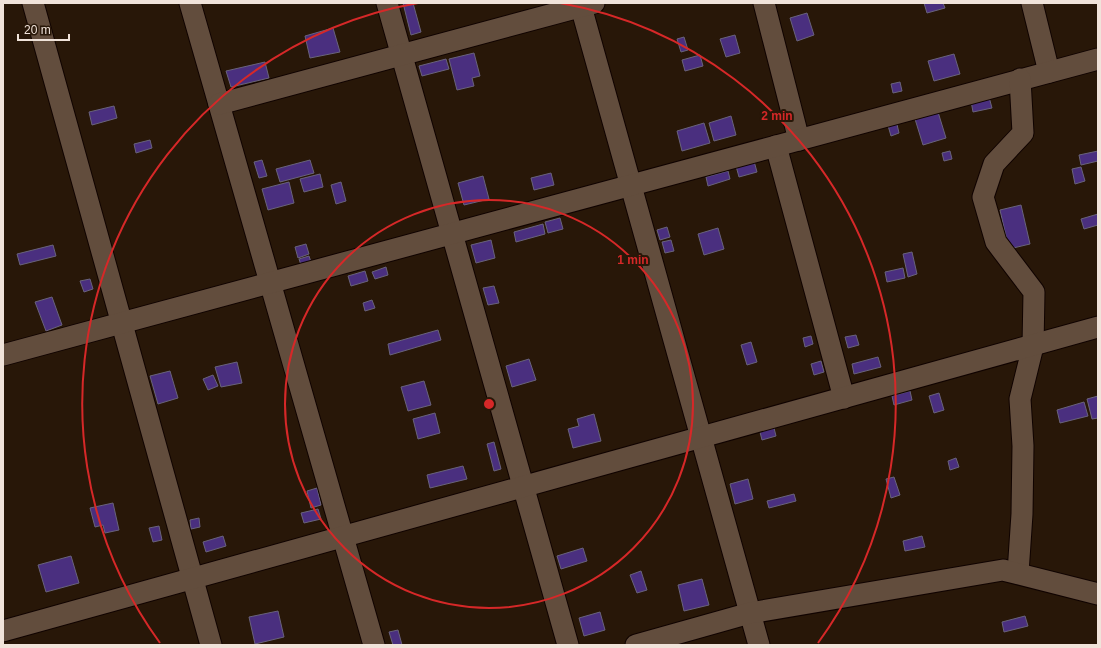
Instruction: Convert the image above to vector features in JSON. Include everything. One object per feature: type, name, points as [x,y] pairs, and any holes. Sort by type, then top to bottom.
[{"type":"street","points":[[33,3],[211,645]]},
{"type":"street","points":[[190,3],[374,645]]},
{"type":"street","points":[[387,3],[568,645]]},
{"type":"street","points":[[764,3],[799,140]]},
{"type":"street","points":[[1032,3],[1050,72]]},
{"type":"street","points":[[219,104],[585,4],[631,185],[758,645]]},
{"type":"street","points":[[3,355],[1098,58]]},
{"type":"street","points":[[1018,573],[1022,514],[1023,446],[1020,399],[1033,346],[1034,292],[996,242],[983,197],[994,164],[1023,133],[1020,80]]},
{"type":"street","points":[[776,146],[844,398]]},
{"type":"street","points":[[3,631],[1098,328]]},
{"type":"street","points":[[636,645],[750,613],[1004,570],[1098,594]]},
{"type":"building","points":[[403,3],[413,3],[421,32],[411,35]]},
{"type":"building","points":[[924,3],[943,3],[945,8],[927,13]]},
{"type":"building","points":[[807,13],[814,35],[797,41],[790,18]]},
{"type":"building","points":[[333,28],[340,52],[310,58],[305,36]]},
{"type":"building","points":[[735,35],[740,53],[726,57],[720,39]]},
{"type":"building","points":[[684,37],[688,50],[681,52],[677,39]]},
{"type":"building","points":[[474,53],[480,76],[472,78],[474,86],[457,90],[449,59]]},
{"type":"building","points":[[954,54],[960,74],[934,81],[928,61]]},
{"type":"building","points":[[700,55],[703,66],[685,71],[682,60]]},
{"type":"building","points":[[446,59],[449,69],[422,76],[419,66]]},
{"type":"building","points":[[265,62],[269,78],[231,87],[226,71]]},
{"type":"building","points":[[900,82],[902,91],[893,93],[891,84]]},
{"type":"building","points":[[989,97],[992,108],[973,112],[971,101]]},
{"type":"building","points":[[114,106],[117,118],[92,125],[89,112]]},
{"type":"building","points":[[938,112],[946,138],[923,145],[915,119]]},
{"type":"building","points":[[731,116],[736,135],[714,141],[709,123]]},
{"type":"building","points":[[896,120],[899,133],[891,136],[887,122]]},
{"type":"building","points":[[704,123],[710,143],[682,151],[677,131]]},
{"type":"building","points":[[150,140],[152,148],[136,153],[134,144]]},
{"type":"building","points":[[950,151],[952,159],[944,161],[942,153]]},
{"type":"building","points":[[1098,151],[1098,161],[1081,165],[1079,155]]},
{"type":"building","points":[[262,160],[267,176],[259,178],[254,162]]},
{"type":"building","points":[[310,160],[314,173],[280,182],[276,169]]},
{"type":"building","points":[[754,161],[757,172],[739,177],[736,166]]},
{"type":"building","points":[[1081,167],[1085,181],[1075,184],[1072,169]]},
{"type":"building","points":[[728,171],[730,179],[708,186],[706,177]]},
{"type":"building","points":[[551,173],[554,185],[534,190],[531,178]]},
{"type":"building","points":[[320,174],[323,187],[304,192],[300,179]]},
{"type":"building","points":[[483,176],[489,199],[464,205],[458,183]]},
{"type":"building","points":[[289,182],[294,203],[268,210],[262,189]]},
{"type":"building","points":[[341,182],[346,201],[336,204],[331,185]]},
{"type":"building","points":[[1021,205],[1030,244],[1009,249],[1000,210]]},
{"type":"building","points":[[1098,214],[1098,225],[1084,229],[1081,219]]},
{"type":"building","points":[[560,218],[563,229],[548,233],[545,222]]},
{"type":"building","points":[[543,224],[545,234],[516,242],[514,232]]},
{"type":"building","points":[[667,227],[670,237],[660,240],[657,230]]},
{"type":"building","points":[[718,228],[724,249],[704,255],[698,234]]},
{"type":"building","points":[[491,240],[495,258],[476,263],[471,245]]},
{"type":"building","points":[[671,240],[674,251],[665,253],[662,242]]},
{"type":"building","points":[[306,244],[309,254],[298,258],[295,247]]},
{"type":"building","points":[[53,245],[56,256],[20,265],[17,254]]},
{"type":"building","points":[[912,252],[917,274],[908,277],[903,254]]},
{"type":"building","points":[[309,256],[311,262],[301,265],[299,259]]},
{"type":"building","points":[[386,267],[388,275],[375,279],[372,272]]},
{"type":"building","points":[[903,268],[905,278],[887,282],[885,272]]},
{"type":"building","points":[[365,271],[368,281],[351,286],[348,276]]},
{"type":"building","points":[[90,279],[93,289],[84,292],[80,281]]},
{"type":"building","points":[[494,286],[499,303],[488,305],[483,288]]},
{"type":"building","points":[[52,297],[62,325],[46,331],[35,302]]},
{"type":"building","points":[[372,300],[375,308],[365,311],[363,303]]},
{"type":"building","points":[[438,330],[441,340],[390,355],[388,344]]},
{"type":"building","points":[[856,335],[859,345],[848,348],[845,337]]},
{"type":"building","points":[[811,336],[813,344],[805,347],[803,338]]},
{"type":"building","points":[[751,342],[757,362],[747,365],[741,345]]},
{"type":"building","points":[[878,357],[881,367],[854,374],[852,364]]},
{"type":"building","points":[[529,359],[536,380],[512,387],[506,366]]},
{"type":"building","points":[[821,361],[824,372],[814,375],[811,364]]},
{"type":"building","points":[[237,362],[242,383],[221,387],[215,367]]},
{"type":"building","points":[[170,371],[178,398],[158,404],[150,376]]},
{"type":"building","points":[[213,375],[218,386],[208,390],[203,379]]},
{"type":"building","points":[[424,381],[431,405],[408,411],[401,387]]},
{"type":"building","points":[[910,391],[912,400],[894,405],[892,396]]},
{"type":"building","points":[[939,393],[944,410],[934,413],[929,396]]},
{"type":"building","points":[[1098,396],[1098,418],[1092,419],[1087,399]]},
{"type":"building","points":[[1084,402],[1088,416],[1060,423],[1057,410]]},
{"type":"building","points":[[435,413],[440,433],[418,439],[413,419]]},
{"type":"building","points":[[594,414],[601,441],[573,448],[568,429],[579,426],[577,419]]},
{"type":"building","points":[[774,428],[776,436],[762,440],[760,432]]},
{"type":"building","points":[[494,442],[501,469],[494,471],[487,444]]},
{"type":"building","points":[[956,458],[959,467],[950,470],[948,461]]},
{"type":"building","points":[[463,466],[467,479],[430,488],[427,475]]},
{"type":"building","points":[[894,477],[900,495],[891,498],[886,479]]},
{"type":"building","points":[[748,479],[753,499],[735,504],[730,484]]},
{"type":"building","points":[[317,488],[321,505],[311,508],[307,491]]},
{"type":"building","points":[[794,494],[796,501],[769,508],[767,501]]},
{"type":"building","points":[[113,503],[119,530],[105,533],[103,525],[95,527],[90,508]]},
{"type":"building","points":[[318,509],[321,519],[304,523],[301,513]]},
{"type":"building","points":[[199,518],[200,527],[191,529],[190,520]]},
{"type":"building","points":[[159,526],[162,540],[153,542],[149,528]]},
{"type":"building","points":[[223,536],[226,546],[206,552],[203,542]]},
{"type":"building","points":[[922,536],[925,547],[905,551],[903,541]]},
{"type":"building","points":[[583,548],[587,561],[561,569],[557,556]]},
{"type":"building","points":[[71,556],[79,583],[46,592],[38,565]]},
{"type":"building","points":[[641,571],[647,590],[637,593],[630,575]]},
{"type":"building","points":[[702,579],[709,605],[684,611],[678,585]]},
{"type":"building","points":[[278,611],[284,637],[255,644],[249,617]]},
{"type":"building","points":[[600,612],[605,630],[584,636],[579,618]]},
{"type":"building","points":[[1025,616],[1028,626],[1004,632],[1002,622]]},
{"type":"building","points":[[398,630],[402,645],[393,645],[389,632]]}]
